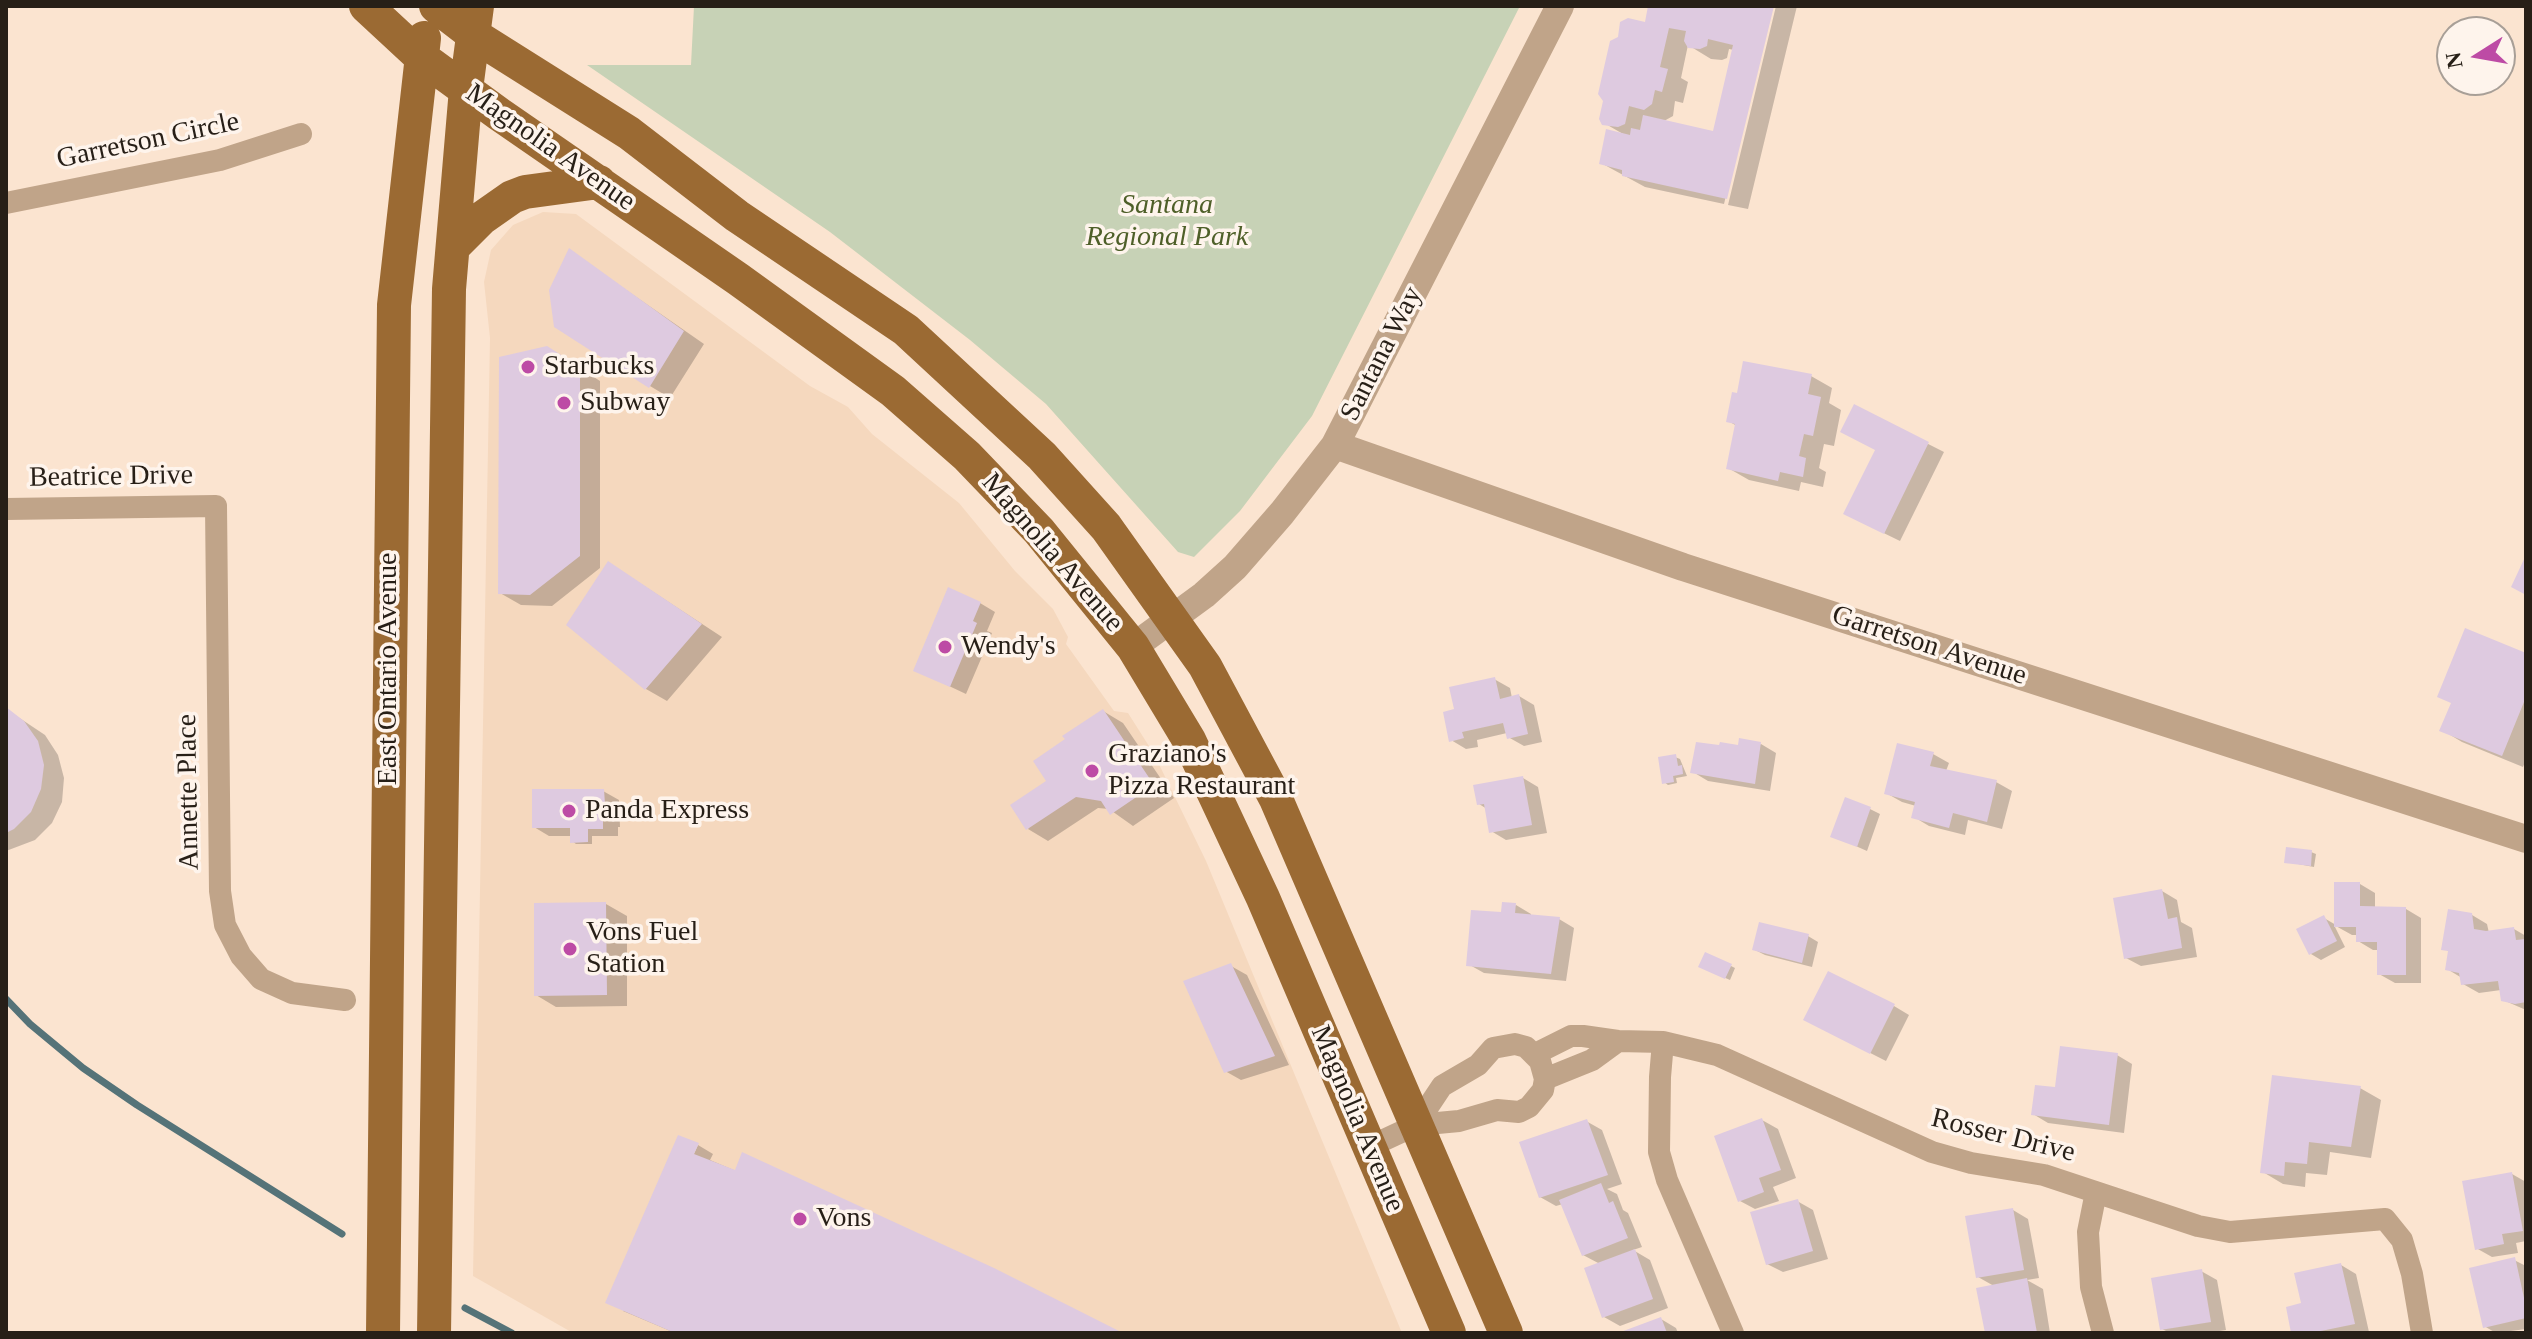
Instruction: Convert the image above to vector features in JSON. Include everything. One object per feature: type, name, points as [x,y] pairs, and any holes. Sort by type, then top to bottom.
[{"type":"main road","name":"Magnolia Avenue","points":[[366,6],[421,57],[893,391],[967,456],[1039,531],[1133,647],[1189,740],[1263,898],[1449,1333]]},
{"type":"main road","name":"East Ontario Avenue","points":[[383,1333],[394,305],[428,6]]},
{"type":"main road","name":"Magnolia Avenue","points":[[436,6],[476,21],[737,216],[906,330],[1042,456],[1106,527],[1205,666],[1276,799],[1506,1333]]},
{"type":"main road","name":"East Ontario Avenue","points":[[434,1333],[449,289],[466,89],[476,21]]},
{"type":"main road","points":[[453,247],[482,218],[512,197],[525,192],[599,182]]},
{"type":"street","name":"Santana Way","points":[[1133,647],[1204,595],[1235,567],[1335,445],[1560,6]]},
{"type":"street","name":"Garretson Circle","points":[[6,203],[220,160],[301,134]]},
{"type":"street","name":"Garretson Avenue","points":[[1335,445],[1683,567],[2526,839]]},
{"type":"street","name":"Beatrice Drive","points":[[6,509],[216,506]]},
{"type":"street","name":"Annette Place","points":[[216,506],[220,891],[225,925],[241,956],[261,979],[292,993],[345,1000]]},
{"type":"street","name":"Rosser Drive","points":[[1535,1054],[1571,1036],[1663,1042],[1717,1055],[1932,1152],[1971,1163],[2044,1175],[2198,1226],[2230,1232],[2385,1219],[2402,1240],[2412,1274],[2422,1333]]},
{"type":"street","points":[[1545,1079],[1592,1060],[1618,1041]]},
{"type":"street","points":[[1663,1042],[1659,1152],[1667,1180],[1733,1333]]},
{"type":"street","points":[[1369,1147],[1416,1125],[1459,1121],[1497,1110],[1519,1112],[1537,1100],[1545,1079],[1544,1070],[1535,1054],[1526,1047],[1515,1044],[1493,1048],[1478,1065],[1442,1086],[1416,1125]]},
{"type":"street","points":[[2096,1192],[2088,1232],[2090,1273],[2103,1333]]},
{"type":"shaded area","points":[[543,212],[576,214],[810,386],[848,407],[872,434],[959,503],[1015,571],[1053,609],[1068,637],[1066,644],[1114,711],[1128,713],[1154,754],[1206,861],[1402,1333],[573,1333],[473,1276],[490,338],[484,282],[491,250],[513,225]]},
{"type":"green space","name":"Santana Regional Park","points":[[694,6],[1520,6],[1312,416],[1240,511],[1194,557],[1178,552],[1046,404],[970,340],[830,232],[587,65],[691,65]]},
{"type":"building","points":[[1648,6],[1774,6],[1727,199],[1622,176],[1622,170],[1599,164],[1606,129],[1630,135],[1631,128],[1640,130],[1643,115],[1713,131],[1733,45],[1708,39],[1707,46],[1688,48],[1684,41],[1686,31],[1669,28],[1660,67],[1668,69],[1662,92],[1655,90],[1652,104],[1644,110],[1629,106],[1625,124],[1618,127],[1602,125],[1599,119],[1603,101],[1598,94],[1610,41],[1618,37],[1620,22],[1628,18],[1645,22]]},
{"type":"building","points":[[569,248],[684,331],[649,388],[554,327],[549,290]]},
{"type":"building","points":[[547,346],[580,367],[580,556],[530,595],[498,594],[499,357]]},
{"type":"building","points":[[1743,361],[1812,374],[1808,394],[1821,397],[1813,436],[1804,434],[1799,456],[1806,458],[1803,477],[1780,472],[1778,481],[1726,469],[1735,424],[1726,422],[1732,392],[1737,393]]},
{"type":"building","points":[[1854,404],[1929,442],[1884,534],[1843,514],[1875,450],[1840,432]]},
{"type":"building","points":[[2526,555],[2526,595],[2511,587]]},
{"type":"building","points":[[608,561],[702,624],[645,690],[566,625]]},
{"type":"building","name":"Wendy's","points":[[948,587],[981,602],[973,621],[977,623],[950,687],[913,671]]},
{"type":"building","points":[[2465,628],[2526,653],[2526,697],[2502,756],[2439,731],[2451,703],[2437,697]]},
{"type":"building","points":[[1495,677],[1500,699],[1519,694],[1528,734],[1507,739],[1503,723],[1462,732],[1464,738],[1449,742],[1443,712],[1454,709],[1449,687]]},
{"type":"building","points":[[6,707],[24,721],[38,741],[44,765],[41,789],[31,812],[6,833]]},
{"type":"building","name":"Graziano's Pizza Restaurant","points":[[1103,709],[1154,785],[1110,815],[1101,801],[1076,797],[1026,830],[1010,805],[1046,781],[1033,761],[1065,739],[1062,736]]},
{"type":"building","points":[[1739,738],[1761,742],[1755,784],[1690,773],[1696,742],[1738,745]]},
{"type":"building","points":[[1897,743],[1934,752],[1930,766],[1997,780],[1987,822],[1953,813],[1949,828],[1911,818],[1915,802],[1884,794]]},
{"type":"building","points":[[1676,754],[1683,774],[1673,776],[1674,782],[1662,784],[1658,757]]},
{"type":"building","points":[[1523,776],[1532,825],[1489,833],[1484,804],[1477,805],[1473,785]]},
{"type":"building","name":"Panda Express","points":[[532,789],[604,789],[606,820],[603,819],[603,829],[588,829],[588,842],[570,843],[570,828],[532,828]]},
{"type":"building","points":[[1845,797],[1871,807],[1857,847],[1830,837]]},
{"type":"building","points":[[2286,847],[2312,850],[2311,866],[2284,863]]},
{"type":"building","points":[[2334,882],[2360,882],[2360,906],[2406,907],[2406,975],[2377,975],[2377,942],[2356,942],[2356,927],[2334,927]]},
{"type":"building","points":[[2162,889],[2168,919],[2177,917],[2182,948],[2124,959],[2113,898]]},
{"type":"building","name":"Vons Fuel Station","points":[[606,902],[607,995],[534,996],[534,903]]},
{"type":"building","points":[[1502,902],[1516,903],[1515,913],[1560,917],[1551,974],[1466,966],[1471,910],[1501,912]]},
{"type":"building","points":[[2448,909],[2472,913],[2474,929],[2486,931],[2514,927],[2516,940],[2526,939],[2526,1002],[2515,1004],[2501,1001],[2498,981],[2461,985],[2459,973],[2445,970],[2448,951],[2441,950]]},
{"type":"building","points":[[2324,915],[2337,941],[2309,955],[2296,929]]},
{"type":"building","points":[[1759,922],[1809,934],[1802,963],[1752,950]]},
{"type":"building","points":[[1705,952],[1732,964],[1725,979],[1698,967]]},
{"type":"building","points":[[1231,963],[1275,1056],[1224,1073],[1183,981]]},
{"type":"building","points":[[1828,971],[1895,1004],[1870,1054],[1803,1020]]},
{"type":"building","points":[[2060,1046],[2118,1053],[2109,1125],[2031,1115],[2035,1085],[2055,1087]]},
{"type":"building","points":[[2272,1075],[2361,1086],[2351,1147],[2309,1142],[2307,1164],[2285,1162],[2284,1176],[2260,1173]]},
{"type":"building","points":[[1762,1118],[1781,1170],[1759,1178],[1764,1192],[1738,1202],[1714,1136]]},
{"type":"building","points":[[1587,1119],[1608,1175],[1539,1198],[1519,1142]]},
{"type":"building","name":"Vons","points":[[678,1135],[699,1143],[694,1154],[735,1170],[742,1152],[994,1268],[1123,1333],[675,1333],[605,1303]]},
{"type":"building","points":[[2512,1172],[2523,1231],[2502,1234],[2504,1244],[2475,1250],[2462,1181]]},
{"type":"building","points":[[1601,1183],[1609,1203],[1613,1201],[1628,1238],[1582,1256],[1559,1200]]},
{"type":"building","points":[[1798,1199],[1813,1251],[1766,1265],[1750,1212]]},
{"type":"building","points":[[2013,1208],[2024,1270],[1976,1278],[1965,1216]]},
{"type":"building","points":[[1635,1249],[1653,1299],[1602,1318],[1584,1268]]},
{"type":"building","points":[[2515,1257],[2526,1318],[2483,1328],[2469,1268]]},
{"type":"building","points":[[2341,1263],[2355,1324],[2311,1333],[2291,1333],[2286,1307],[2301,1303],[2294,1273]]},
{"type":"building","points":[[2202,1269],[2211,1322],[2160,1330],[2151,1278]]},
{"type":"building","points":[[2027,1278],[2037,1333],[1985,1333],[1976,1288]]},
{"type":"building","points":[[1661,1317],[1667,1333],[1618,1333]]},
{"type":"waterway","points":[[6,999],[30,1024],[83,1068],[342,1234]]},
{"type":"waterway","points":[[465,1308],[512,1333]]},
{"type":"place","name":"Starbucks","points":[[528,367]]},
{"type":"place","name":"Subway","points":[[564,403]]},
{"type":"place","name":"Wendy's","points":[[945,647]]},
{"type":"place","name":"Graziano's Pizza Restaurant","points":[[1092,771]]},
{"type":"place","name":"Panda Express","points":[[569,811]]},
{"type":"place","name":"Vons Fuel Station","points":[[570,949]]},
{"type":"place","name":"Vons","points":[[800,1219]]}]
